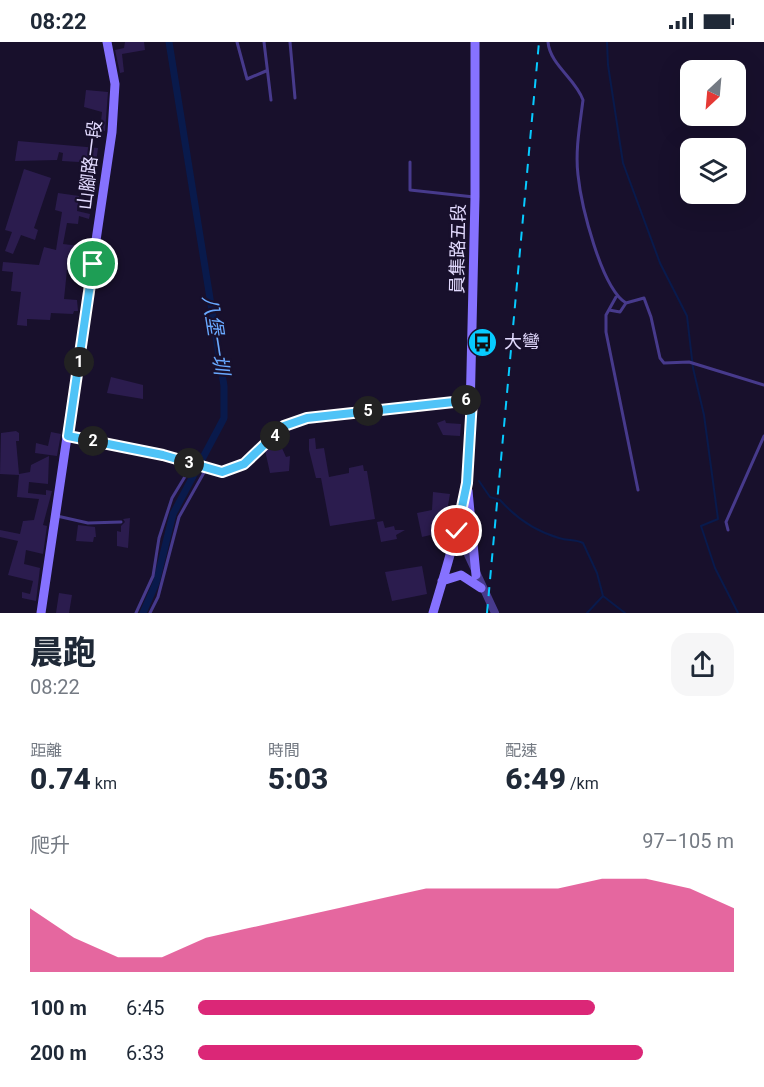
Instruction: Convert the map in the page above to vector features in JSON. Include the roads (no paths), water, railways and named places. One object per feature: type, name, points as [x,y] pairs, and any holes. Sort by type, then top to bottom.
[{"type":"main road","name":"山腳路一段","points":[[41,613],[112,132],[115,84],[107,42]]},
{"type":"main road","name":"員集路五段","points":[[467,483],[472,400],[475,42]]},
{"type":"main road","points":[[433,613],[457,531],[467,483]]},
{"type":"main road","points":[[467,483],[476,575]]},
{"type":"main road","points":[[442,581],[461,575],[481,588]]},
{"type":"street","points":[[457,531],[481,588],[495,613]]},
{"type":"lane","points":[[237,42],[247,79],[266,71]]},
{"type":"lane","points":[[264,42],[271,100]]},
{"type":"lane","points":[[290,42],[295,98]]},
{"type":"lane","points":[[548,42],[554,58],[580,92],[583,100],[578,173],[593,243],[616,297],[626,303]]},
{"type":"lane","points":[[410,162],[410,190],[475,197]]},
{"type":"lane","points":[[616,297],[606,315],[606,332],[638,490]]},
{"type":"lane","points":[[609,310],[620,312],[626,303],[644,298],[651,317],[660,358],[664,363],[689,362],[764,385]]},
{"type":"lane","points":[[68,436],[163,455],[222,472],[244,464],[284,426],[307,418],[472,400]]},
{"type":"lane","points":[[728,530],[726,522],[764,436]]},
{"type":"lane","points":[[136,613],[153,576],[159,538],[172,498],[194,465]]},
{"type":"lane","points":[[150,613],[158,597],[179,516],[206,469]]},
{"type":"lane","points":[[56,516],[88,523],[121,522]]},
{"type":"waterway","name":"八堡一圳","points":[[143,613],[156,583],[173,514],[224,418],[224,386],[169,42]]},
{"type":"waterway","points":[[607,42],[608,65],[623,163],[660,263],[687,316],[693,368],[704,415],[718,519],[701,526],[715,568],[738,613]]},
{"type":"waterway","points":[[479,481],[490,497],[500,500],[519,518],[534,528],[559,538],[583,543],[597,573],[603,596],[625,613]]},
{"type":"waterway","points":[[587,613],[603,596]]},
{"type":"railway","points":[[487,613],[539,42]]},
{"type":"place","name":"大彎","points":[[483,342]]}]
